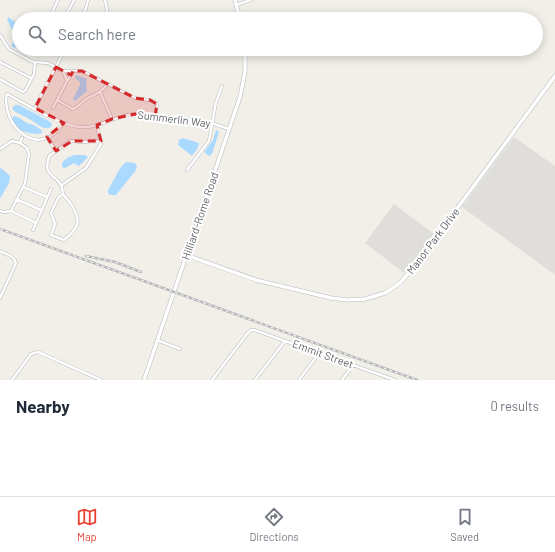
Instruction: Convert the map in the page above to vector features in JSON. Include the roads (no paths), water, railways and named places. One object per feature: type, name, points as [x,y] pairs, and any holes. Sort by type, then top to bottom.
[{"type":"street","points":[[52,12],[58,0]]},
{"type":"street","points":[[68,12],[74,0]]},
{"type":"street","points":[[84,12],[88,0]]},
{"type":"street","points":[[105,0],[106,12]]},
{"type":"street","points":[[235,0],[238,12]]},
{"type":"street","points":[[236,5],[251,0]]},
{"type":"street","points":[[0,35],[9,49],[12,50]]},
{"type":"street","points":[[23,56],[35,62],[48,63],[64,71],[82,71],[135,98],[154,101],[157,104],[156,117]]},
{"type":"street","points":[[35,108],[62,56]]},
{"type":"street","name":"Hilliard-Rome Road","points":[[144,380],[242,88],[245,56]]},
{"type":"street","points":[[0,62],[31,78]]},
{"type":"street","points":[[0,79],[23,92],[34,74],[35,62]]},
{"type":"street","points":[[64,71],[67,81]]},
{"type":"street","points":[[53,108],[73,71]]},
{"type":"street","name":"Manor Park Drive","points":[[186,255],[256,280],[339,299],[365,299],[385,293],[400,283],[413,268],[555,76]]},
{"type":"street","points":[[57,100],[75,108],[100,92],[107,84]]},
{"type":"street","points":[[187,170],[209,141],[216,102],[222,86]]},
{"type":"street","points":[[100,92],[112,119]]},
{"type":"street","name":"Summerlin Way","points":[[3,111],[7,94],[63,123],[84,127],[97,125],[124,115],[135,114],[205,121],[229,129]]},
{"type":"street","points":[[17,133],[22,138],[36,140],[54,133],[63,123]]},
{"type":"street","points":[[62,185],[86,168],[101,144],[97,125]]},
{"type":"street","points":[[47,136],[56,151]]},
{"type":"street","points":[[20,143],[22,138]]},
{"type":"street","points":[[63,194],[58,198],[51,213],[55,224],[51,235],[64,240],[75,231],[78,223],[70,203],[63,194],[62,185],[52,177],[48,171],[49,156],[72,141],[101,141]]},
{"type":"street","points":[[0,149],[12,142],[20,143],[27,148],[29,154],[26,177],[11,212]]},
{"type":"street","points":[[23,186],[47,197]]},
{"type":"street","points":[[33,230],[51,189]]},
{"type":"street","points":[[16,199],[41,210]]},
{"type":"street","points":[[0,211],[11,212],[36,223]]},
{"type":"street","points":[[0,251],[10,256],[15,261],[15,265],[0,298]]},
{"type":"street","name":"Emmit Street","points":[[212,380],[251,330],[258,330],[353,365],[386,379],[395,380]]},
{"type":"street","points":[[157,340],[180,348]]},
{"type":"street","points":[[255,380],[285,341]]},
{"type":"street","points":[[12,380],[31,354],[35,352],[41,353],[100,380]]},
{"type":"street","points":[[299,380],[319,353]]},
{"type":"street","points":[[342,380],[353,365]]},
{"type":"water","points":[[8,17],[12,20],[12,30],[7,19]]},
{"type":"water","points":[[76,75],[87,79],[87,91],[75,101],[73,99],[80,85],[80,82],[75,78]]},
{"type":"water","points":[[15,105],[19,105],[49,121],[52,124],[51,127],[43,128],[14,111],[12,108]]},
{"type":"water","points":[[14,116],[37,127],[42,131],[42,133],[34,134],[17,128],[11,122]]},
{"type":"water","points":[[216,130],[219,132],[212,154],[209,156],[204,152],[213,140]]},
{"type":"water","points":[[183,138],[199,143],[198,148],[192,156],[178,145],[179,140]]},
{"type":"water","points":[[75,155],[85,155],[88,157],[79,166],[74,163],[65,168],[62,167],[64,161]]},
{"type":"water","points":[[126,162],[135,163],[137,167],[136,170],[116,195],[110,195],[108,190],[121,167]]},
{"type":"water","points":[[1,168],[10,176],[9,183],[0,199],[0,169]]},
{"type":"railway","points":[[0,229],[417,380]]},
{"type":"railway","points":[[86,256],[115,262],[141,272]]}]
